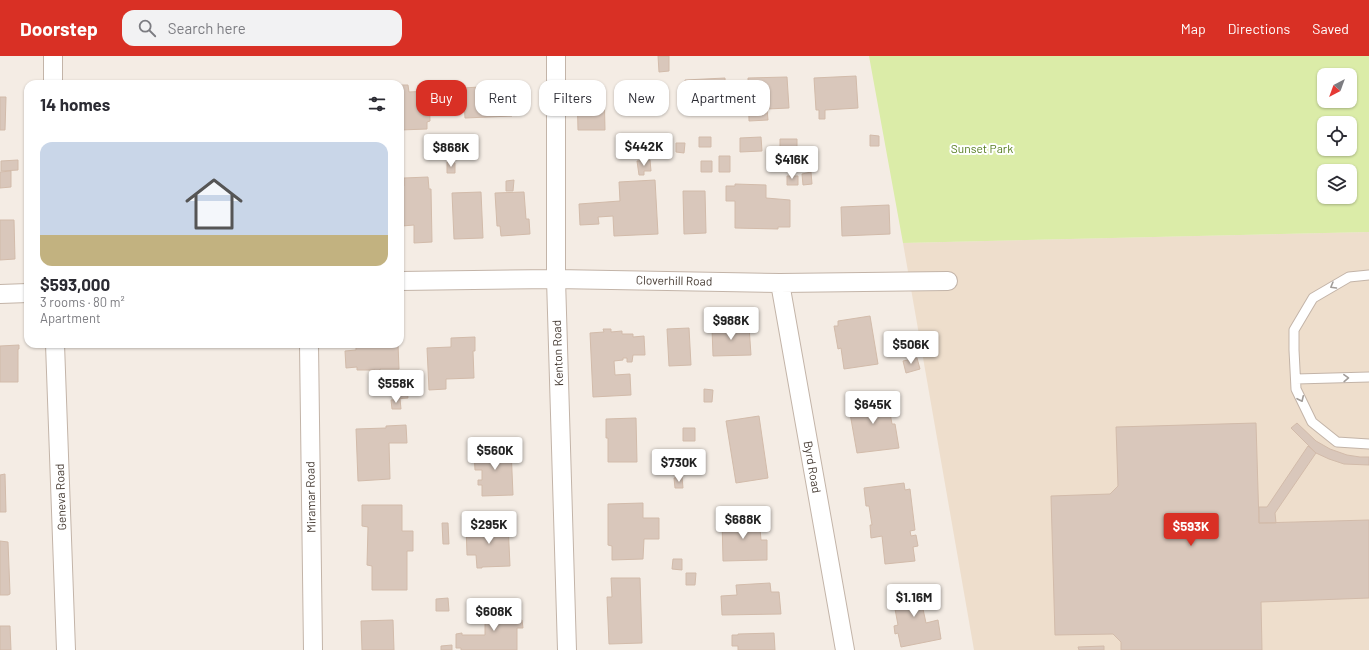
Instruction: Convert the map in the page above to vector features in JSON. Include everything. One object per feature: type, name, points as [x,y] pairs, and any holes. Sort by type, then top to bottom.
[{"type":"street","points":[[53,56],[53,80]]},
{"type":"street","name":"Kenton Road","points":[[556,56],[556,279],[567,650]]},
{"type":"street","name":"Cloverhill Road","points":[[404,281],[556,279],[780,283],[948,281]]},
{"type":"street","name":"Byrd Road","points":[[780,283],[845,650]]},
{"type":"street","points":[[0,294],[24,293]]},
{"type":"street","name":"Geneva Road","points":[[55,348],[66,650]]},
{"type":"street","name":"Miramar Road","points":[[309,348],[312,650]]},
{"type":"lane","points":[[1369,275],[1349,277],[1313,298],[1294,330],[1296,389],[1312,422],[1337,442],[1369,444]]},
{"type":"lane","points":[[1296,379],[1369,377]]},
{"type":"shaded area","points":[[1369,232],[1369,650],[974,650],[903,243]]},
{"type":"green space","name":"Sunset Park","points":[[869,56],[1369,56],[1369,232],[903,243]]},
{"type":"building","points":[[658,56],[669,56],[669,71],[659,72]]},
{"type":"building","points":[[856,76],[858,108],[825,110],[825,119],[819,119],[819,110],[816,110],[814,78]]},
{"type":"building","points":[[787,77],[789,108],[770,109],[770,80],[748,80],[748,78]]},
{"type":"building","points":[[725,78],[725,80],[685,80]]},
{"type":"building","points":[[404,85],[408,85],[409,92],[416,92],[416,116],[430,116],[430,121],[427,122],[427,129],[404,130]]},
{"type":"building","points":[[475,87],[475,116],[512,116],[465,118],[465,116],[467,116],[467,88]]},
{"type":"building","points":[[0,97],[6,97],[5,130],[0,130]]},
{"type":"building","points":[[578,116],[605,116],[605,130],[578,130]]},
{"type":"building","points":[[749,116],[768,116],[768,120],[749,121]]},
{"type":"building","points":[[617,134],[626,134],[627,144],[631,144],[631,149],[626,149],[626,151],[617,151]]},
{"type":"building","points":[[870,135],[879,136],[879,146],[870,146]]},
{"type":"building","points":[[699,137],[711,137],[711,147],[699,147]]},
{"type":"building","points":[[761,137],[762,151],[740,152],[740,138]]},
{"type":"building","points":[[780,139],[797,139],[797,150],[780,151]]},
{"type":"building","points":[[676,143],[685,143],[684,153],[676,152]]},
{"type":"building","points":[[464,146],[465,158],[454,159],[453,147]]},
{"type":"building","points":[[719,156],[730,156],[730,172],[719,172]]},
{"type":"building","points":[[18,160],[18,170],[1,171],[1,161]]},
{"type":"building","points":[[650,160],[651,171],[644,171],[644,175],[639,175],[637,161]]},
{"type":"building","points":[[701,161],[712,161],[712,172],[701,172]]},
{"type":"building","points":[[447,162],[455,163],[455,173],[447,173]]},
{"type":"building","points":[[11,171],[11,187],[0,188],[0,172]]},
{"type":"building","points":[[811,172],[812,184],[803,185],[802,174]]},
{"type":"building","points":[[787,176],[798,176],[798,185],[787,185]]},
{"type":"building","points":[[428,177],[429,189],[431,189],[432,242],[414,243],[414,225],[404,226],[404,178]]},
{"type":"building","points":[[514,180],[513,191],[506,191],[506,181]]},
{"type":"building","points":[[655,180],[658,234],[614,236],[613,216],[598,217],[599,224],[580,225],[579,204],[620,201],[619,182]]},
{"type":"building","points":[[735,184],[766,185],[766,198],[790,200],[790,227],[778,227],[778,229],[735,228],[735,201],[726,201],[726,186],[735,186]]},
{"type":"building","points":[[683,191],[705,191],[706,233],[684,234]]},
{"type":"building","points":[[481,192],[483,238],[454,239],[452,193]]},
{"type":"building","points":[[524,192],[526,219],[529,219],[530,234],[501,236],[500,226],[497,226],[495,193]]},
{"type":"building","points":[[889,205],[890,234],[842,236],[841,207]]},
{"type":"building","points":[[0,220],[14,220],[15,259],[0,260]]},
{"type":"building","points":[[870,316],[878,364],[844,369],[841,348],[838,349],[834,326],[838,326],[838,321]]},
{"type":"building","points":[[749,326],[751,355],[713,356],[712,328]]},
{"type":"building","points":[[689,328],[691,365],[669,366],[667,329]]},
{"type":"building","points":[[603,329],[611,329],[611,332],[622,331],[622,334],[633,334],[633,337],[644,336],[645,355],[633,355],[632,362],[627,362],[627,358],[614,361],[615,375],[630,374],[631,395],[593,397],[590,333],[604,332]]},
{"type":"building","points":[[475,337],[475,351],[473,351],[474,378],[446,379],[446,389],[429,390],[427,348],[451,347],[451,338]]},
{"type":"building","points":[[19,345],[18,382],[0,382],[0,346]]},
{"type":"building","points":[[356,348],[398,348],[399,369],[380,369],[380,372],[376,372],[375,370],[357,370],[357,367],[346,368],[345,351],[356,350]]},
{"type":"building","points":[[917,358],[920,369],[906,373],[903,361]]},
{"type":"building","points":[[407,389],[408,398],[396,399],[395,390]]},
{"type":"building","points":[[704,389],[713,390],[712,402],[704,402]]},
{"type":"building","points":[[887,394],[890,410],[881,411],[881,414],[890,413],[892,424],[895,424],[899,448],[857,453],[848,402]]},
{"type":"building","points":[[400,399],[401,409],[392,409],[391,400]]},
{"type":"building","points":[[759,416],[768,478],[736,483],[726,421]]},
{"type":"building","points":[[636,418],[637,462],[608,462],[606,419]]},
{"type":"building","points":[[1256,423],[1259,523],[1369,520],[1369,598],[1261,602],[1262,650],[1121,650],[1121,642],[1113,634],[1055,635],[1051,496],[1110,494],[1118,486],[1116,427]]},
{"type":"building","points":[[1297,423],[1316,441],[1330,449],[1347,455],[1369,457],[1369,465],[1344,464],[1316,453],[1291,428]]},
{"type":"building","points":[[406,425],[407,443],[389,443],[390,479],[358,481],[356,429],[386,428],[386,426]]},
{"type":"building","points":[[683,428],[695,428],[695,441],[683,441]]},
{"type":"building","points":[[1308,446],[1316,453],[1275,513],[1276,523],[1259,523],[1259,507],[1267,507]]},
{"type":"building","points":[[481,448],[511,448],[513,495],[482,496],[482,485],[478,485],[478,480],[482,480],[482,470],[475,470],[474,452],[481,452]]},
{"type":"building","points":[[5,474],[6,512],[0,512],[0,475]]},
{"type":"building","points":[[682,477],[683,488],[675,488],[674,478]]},
{"type":"building","points":[[904,483],[905,490],[910,489],[915,530],[910,531],[911,536],[916,535],[918,546],[913,547],[915,561],[885,564],[882,536],[871,538],[870,525],[872,525],[869,506],[866,506],[864,488]]},
{"type":"building","points":[[643,503],[643,518],[659,518],[659,539],[644,539],[643,559],[612,560],[612,546],[608,545],[608,504]]},
{"type":"building","points":[[362,505],[402,505],[402,531],[413,531],[413,551],[407,551],[407,590],[372,590],[372,566],[367,565],[368,527],[362,526]]},
{"type":"building","points":[[759,517],[761,540],[767,540],[767,560],[723,561],[722,518]]},
{"type":"building","points":[[442,523],[448,523],[449,544],[443,544]]},
{"type":"building","points":[[508,523],[510,566],[477,568],[476,555],[467,555],[466,525]]},
{"type":"building","points":[[0,541],[8,542],[10,594],[8,595],[0,595]]},
{"type":"building","points":[[673,559],[682,559],[682,570],[672,569]]},
{"type":"building","points":[[686,573],[696,573],[695,585],[686,585]]},
{"type":"building","points":[[611,578],[640,578],[642,643],[609,644],[607,597],[612,597]]},
{"type":"building","points":[[770,583],[771,592],[779,592],[781,614],[722,615],[721,596],[737,595],[736,585]]},
{"type":"building","points":[[923,587],[926,599],[928,598],[929,602],[926,603],[927,609],[923,609],[926,623],[938,620],[941,639],[901,647],[898,633],[895,634],[894,626],[898,625],[892,593]]},
{"type":"building","points":[[448,598],[449,611],[436,611],[436,599]]},
{"type":"building","points":[[485,608],[516,608],[516,620],[522,620],[523,628],[517,628],[517,650],[461,650],[461,648],[456,648],[456,634],[462,633],[462,635],[485,635]]},
{"type":"building","points":[[393,620],[394,650],[362,650],[361,621]]},
{"type":"building","points":[[0,626],[10,626],[11,650],[0,650]]},
{"type":"building","points":[[774,633],[775,650],[738,650],[738,646],[732,646],[732,635]]},
{"type":"building","points":[[452,645],[452,650],[441,650],[441,646]]},
{"type":"building","points":[[1104,646],[1104,650],[1079,650],[1078,647]]}]
